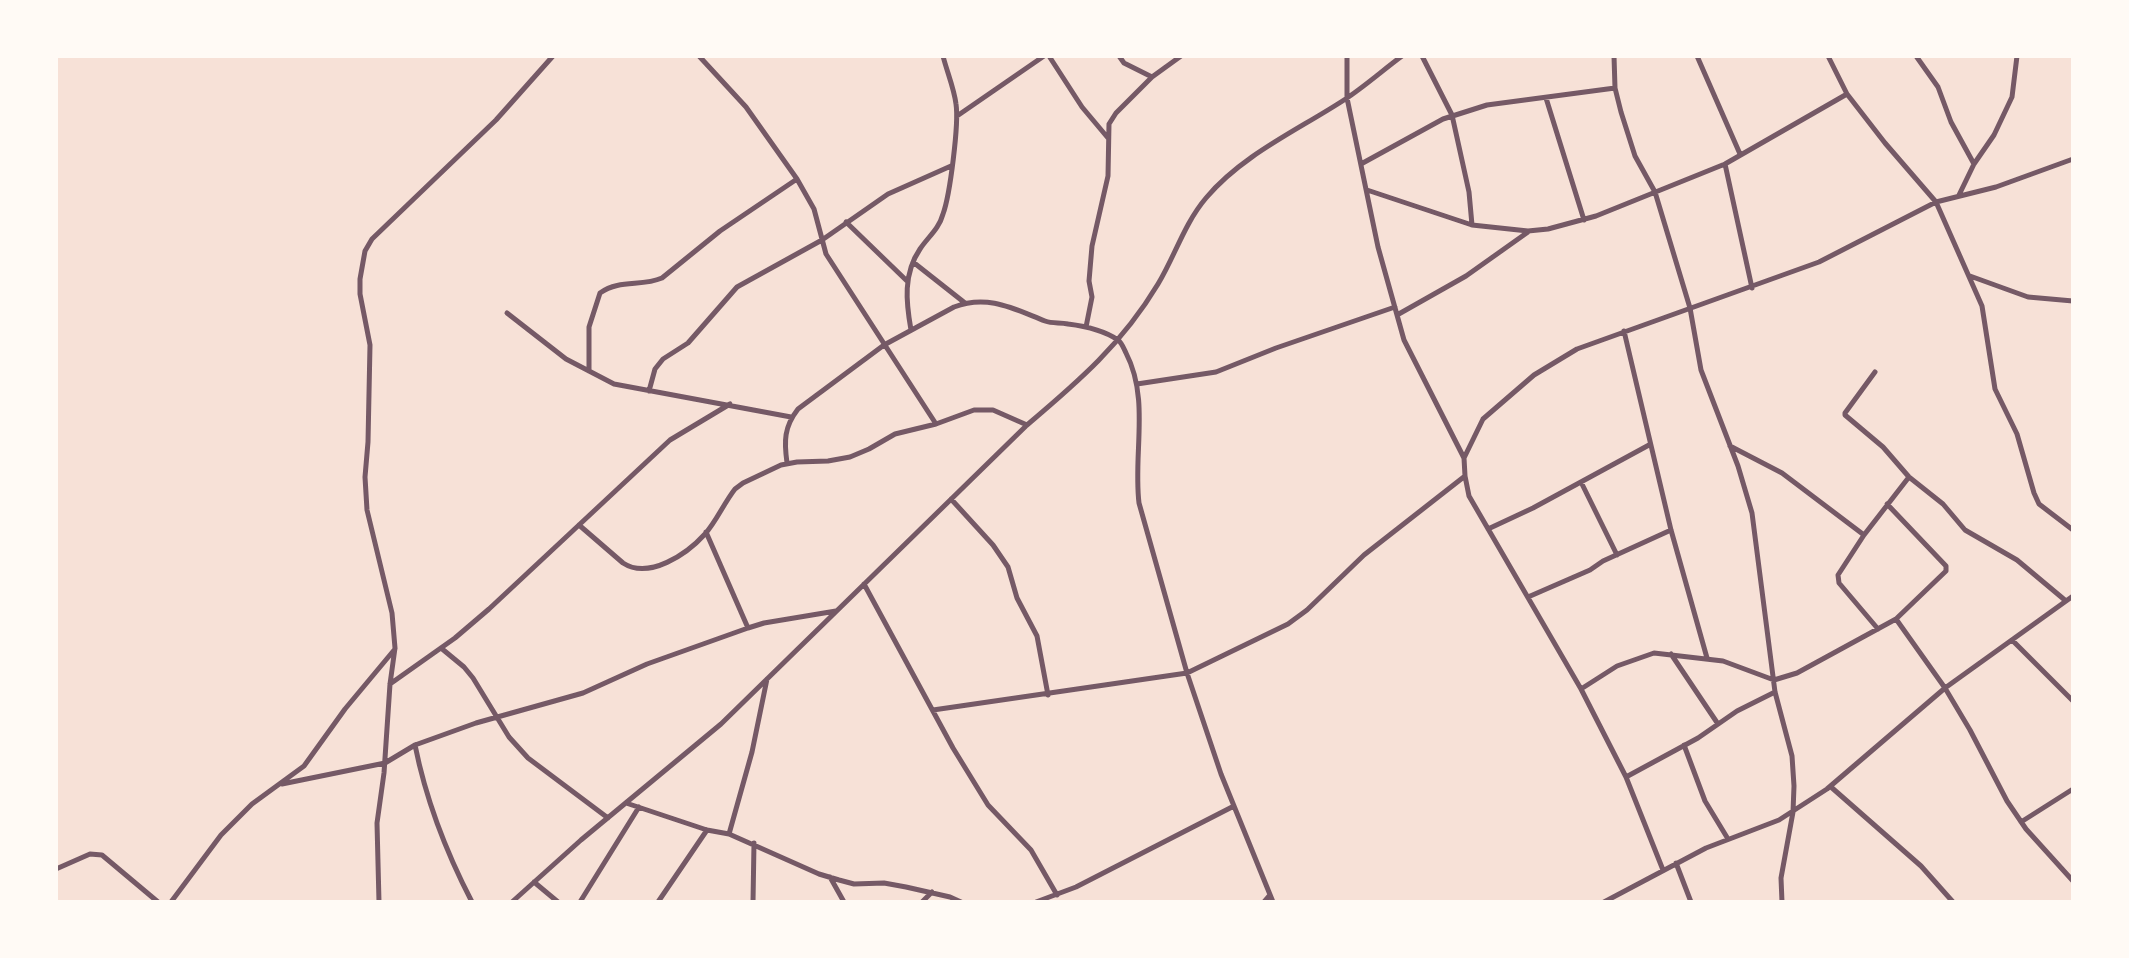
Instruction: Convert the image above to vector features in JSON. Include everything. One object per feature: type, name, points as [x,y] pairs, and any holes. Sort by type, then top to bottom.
[{"type":"street","points":[[379,902],[377,823],[385,763],[390,684],[395,648],[392,613],[366,510],[365,477],[368,442],[370,346],[360,294],[360,279],[365,251],[372,239],[496,120],[553,56]]},
{"type":"street","points":[[699,56],[746,107],[797,179],[814,209],[826,254],[936,424]]},
{"type":"street","points":[[911,330],[907,308],[906,281],[920,249],[936,229],[944,214],[957,116],[956,104],[943,56]]},
{"type":"street","points":[[957,116],[1044,56]]},
{"type":"street","points":[[1049,56],[1082,106],[1108,138]]},
{"type":"street","points":[[1119,56],[1124,63],[1152,77]]},
{"type":"street","points":[[1086,327],[1092,297],[1089,281],[1092,246],[1108,176],[1109,124],[1116,113],[1152,77],[1181,56]]},
{"type":"street","points":[[1347,56],[1347,98],[1378,247],[1404,340],[1464,458]]},
{"type":"street","points":[[512,902],[608,818],[721,724],[1027,425],[1076,384],[1119,341],[1158,284],[1183,234],[1206,199],[1241,166],[1347,98],[1402,56]]},
{"type":"street","points":[[1422,56],[1452,116],[1469,192],[1472,225]]},
{"type":"street","points":[[1614,56],[1615,88],[1636,156],[1654,192],[1690,308],[1701,370],[1730,446],[1752,513],[1774,680],[1792,756],[1793,812],[1781,878],[1782,902]]},
{"type":"street","points":[[1697,56],[1740,154]]},
{"type":"street","points":[[1828,56],[1847,94],[1936,202],[1982,306],[1987,327],[1995,390],[2017,434],[2034,493],[2040,504],[2073,530]]},
{"type":"street","points":[[1916,56],[1938,87],[1951,122],[1974,164]]},
{"type":"street","points":[[1959,195],[1974,164],[1994,135],[2012,97],[2016,56]]},
{"type":"street","points":[[1361,164],[1452,116],[1487,105],[1615,88]]},
{"type":"street","points":[[1367,190],[1472,225],[1528,231],[1548,230],[1584,220],[1725,164],[1847,94]]},
{"type":"street","points":[[1546,98],[1584,220]]},
{"type":"street","points":[[1664,870],[1626,777],[1581,689],[1469,496],[1464,476],[1464,458],[1483,419],[1534,375],[1577,349],[1690,308],[1752,288],[1819,262],[1936,202],[1996,187],[2073,159]]},
{"type":"street","points":[[1725,164],[1752,288]]},
{"type":"street","points":[[649,391],[655,369],[663,359],[688,343],[736,287],[822,240],[888,194],[951,166]]},
{"type":"street","points":[[589,371],[589,327],[600,293],[619,284],[651,282],[662,278],[720,231],[797,179]]},
{"type":"street","points":[[846,222],[906,281]]},
{"type":"street","points":[[1397,315],[1466,276],[1528,231]]},
{"type":"street","points":[[913,262],[965,303]]},
{"type":"street","points":[[1970,276],[2028,297],[2073,301]]},
{"type":"street","points":[[786,464],[785,432],[791,417],[798,409],[884,345],[965,303],[998,302],[1047,322],[1086,327],[1119,341],[1132,364],[1137,384],[1139,411],[1136,479],[1139,503],[1188,673],[1234,806],[1273,902]]},
{"type":"street","points":[[1137,384],[1216,372],[1276,348],[1395,307]]},
{"type":"street","points":[[507,313],[566,359],[614,384],[730,404],[791,417]]},
{"type":"street","points":[[1624,332],[1649,445],[1707,658]]},
{"type":"street","points":[[1875,372],[1845,412],[1845,415],[1883,447],[1909,477],[1942,504],[1965,530],[2017,560],[2066,602]]},
{"type":"street","points":[[390,684],[441,648],[489,609],[670,440],[730,404]]},
{"type":"street","points":[[579,525],[623,563],[637,569],[654,567],[673,558],[706,532],[722,504],[743,482],[762,472],[786,464],[828,461],[850,457],[869,449],[895,434],[936,424],[974,410],[994,410],[1027,425]]},
{"type":"street","points":[[1488,529],[1649,445]]},
{"type":"street","points":[[1730,446],[1782,473],[1864,535]]},
{"type":"street","points":[[932,710],[1048,695],[1188,673],[1288,624],[1308,610],[1364,555],[1464,476]]},
{"type":"street","points":[[1878,629],[1839,583],[1838,578],[1864,535],[1909,477]]},
{"type":"street","points":[[1581,482],[1617,555]]},
{"type":"street","points":[[951,499],[993,545],[1008,567],[1017,598],[1037,636],[1048,695]]},
{"type":"street","points":[[1581,689],[1617,666],[1654,653],[1723,661],[1774,680],[1797,673],[1878,629],[1896,618],[1946,570],[1946,566],[1887,504]]},
{"type":"street","points":[[1528,597],[1590,570],[1671,530]]},
{"type":"street","points":[[706,532],[748,628]]},
{"type":"street","points":[[864,584],[932,710],[988,805],[1031,850],[1058,895]]},
{"type":"street","points":[[1604,902],[1728,839],[1779,820],[1793,812],[1831,787],[1945,688],[2073,596]]},
{"type":"street","points":[[281,784],[385,763],[415,745],[496,718],[583,693],[647,664],[748,628],[764,623],[837,611]]},
{"type":"street","points":[[1896,618],[1945,688],[1970,730],[2007,801],[2021,822],[2073,881]]},
{"type":"street","points":[[2012,640],[2073,701]]},
{"type":"street","points":[[171,902],[221,835],[252,804],[304,766],[345,709],[395,648]]},
{"type":"street","points":[[441,648],[464,667],[473,678],[509,738],[528,758],[608,818]]},
{"type":"street","points":[[1670,654],[1718,724]]},
{"type":"street","points":[[729,834],[752,752],[767,679]]},
{"type":"street","points":[[2067,694],[2073,691]]},
{"type":"street","points":[[1626,777],[1684,745],[1737,711],[1776,692]]},
{"type":"street","points":[[415,745],[440,830],[453,866],[472,902]]},
{"type":"street","points":[[1684,745],[1705,800],[1728,839]]},
{"type":"street","points":[[1831,787],[1921,866],[1952,902]]},
{"type":"street","points":[[2021,822],[2073,789]]},
{"type":"street","points":[[626,803],[707,830],[729,834],[754,843],[830,877],[854,884],[884,883],[932,892],[961,902]]},
{"type":"street","points":[[1036,902],[1058,895],[1234,806]]},
{"type":"street","points":[[580,902],[639,807]]},
{"type":"street","points":[[658,902],[707,830]]},
{"type":"street","points":[[754,843],[754,902]]},
{"type":"street","points":[[56,869],[90,854],[102,855],[158,902]]},
{"type":"street","points":[[1676,864],[1691,902]]},
{"type":"street","points":[[830,877],[844,902]]},
{"type":"street","points":[[534,882],[558,902]]},
{"type":"street","points":[[922,902],[932,892]]},
{"type":"street","points":[[1264,902],[1270,895]]}]
